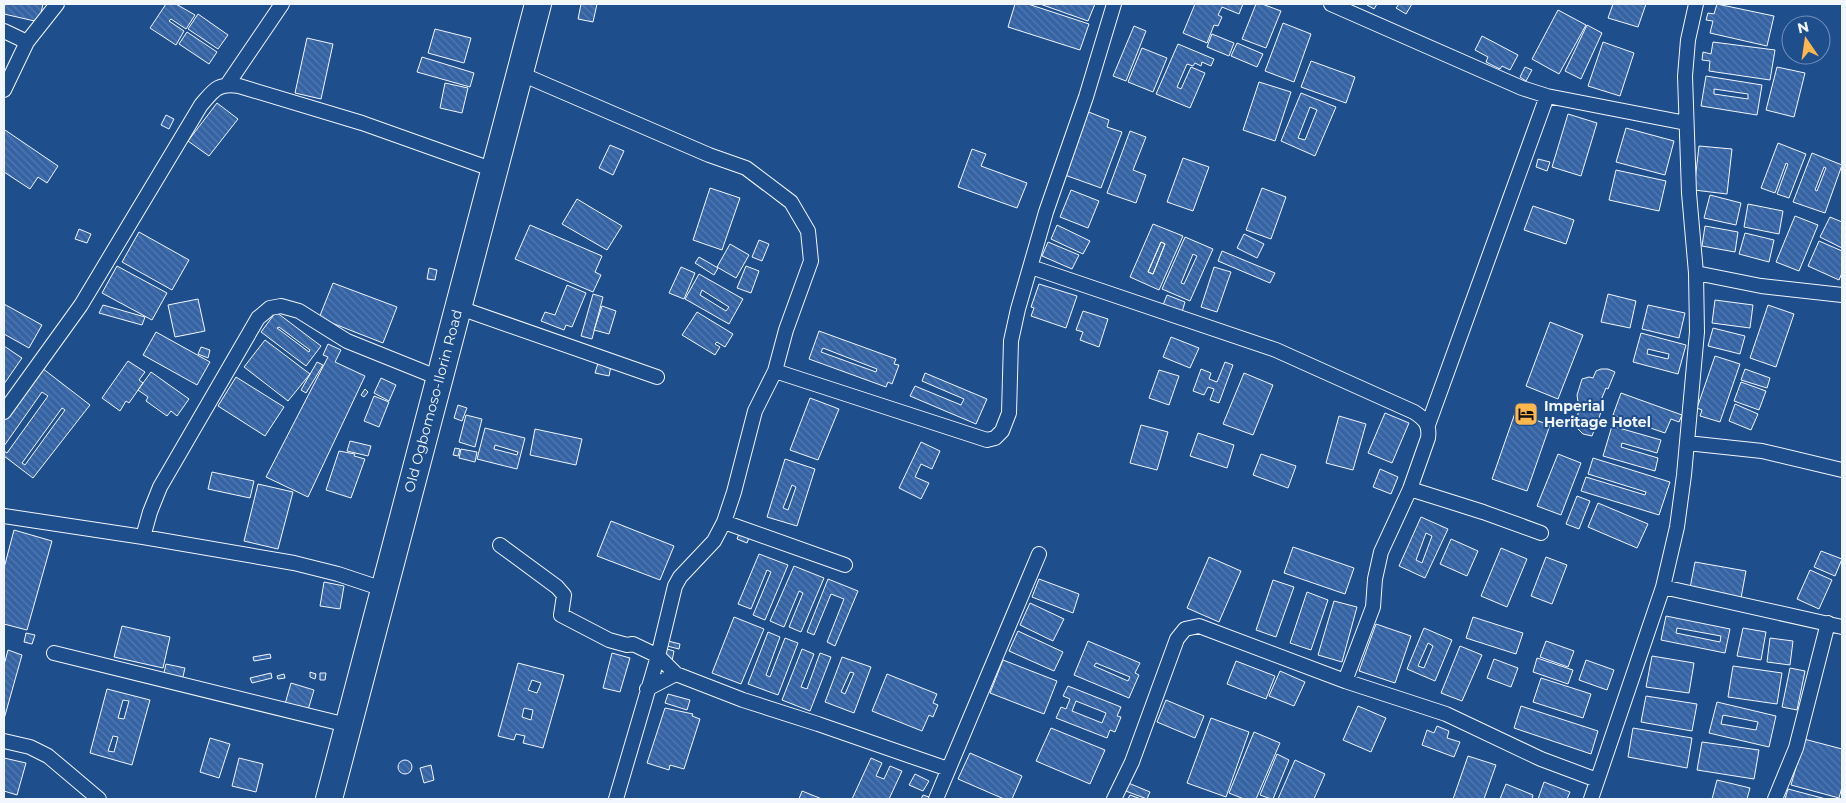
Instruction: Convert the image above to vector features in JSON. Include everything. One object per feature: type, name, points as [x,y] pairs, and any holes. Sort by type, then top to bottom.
[{"type":"highway","name":"Old Ogbomoso-Ilorin Road","points":[[329,799],[494,170],[535,5]]},
{"type":"street","points":[[4,90],[27,42],[57,4]]},
{"type":"street","points":[[227,85],[282,4]]},
{"type":"street","points":[[776,371],[987,440],[995,438],[1002,431],[1009,414],[1011,341],[1046,212],[1086,98],[1114,4]]},
{"type":"street","points":[[1331,4],[1522,88],[1546,96],[1686,123]]},
{"type":"street","points":[[1591,799],[1663,587],[1677,527],[1697,332],[1696,273],[1689,193],[1685,76],[1688,40],[1696,4]]},
{"type":"street","points":[[4,31],[27,42]]},
{"type":"street","points":[[519,73],[709,155],[746,168],[791,202],[808,231],[811,261],[786,330],[776,371],[755,411],[734,492],[724,522],[714,542],[680,578],[675,586],[658,656],[616,799]]},
{"type":"street","points":[[4,412],[81,305],[201,105],[216,88],[227,85],[239,86],[362,123],[494,170]]},
{"type":"street","points":[[1428,425],[1546,96]]},
{"type":"street","points":[[1031,267],[1276,350],[1424,418],[1430,430],[1428,438],[1410,489],[1381,552],[1375,579],[1373,607],[1345,681]]},
{"type":"street","points":[[1696,273],[1761,286],[1842,295]]},
{"type":"street","points":[[144,537],[150,512],[160,487],[258,318],[270,308],[281,306],[299,311],[347,341],[439,378]]},
{"type":"street","points":[[458,307],[657,377]]},
{"type":"street","points":[[1687,443],[1762,451],[1842,470]]},
{"type":"street","points":[[1410,489],[1541,533]]},
{"type":"street","points":[[4,516],[144,537],[294,564],[338,574],[383,589]]},
{"type":"street","points":[[724,522],[845,565]]},
{"type":"street","points":[[500,545],[558,587],[564,595],[561,615],[609,640],[627,645],[633,644],[658,656],[676,674],[742,700],[948,769]]},
{"type":"street","points":[[936,799],[1039,554]]},
{"type":"street","points":[[1663,587],[1842,627]]},
{"type":"street","points":[[1775,799],[1796,748],[1828,623]]},
{"type":"street","points":[[1114,799],[1132,762],[1177,639],[1185,629],[1199,626],[1345,681],[1446,714],[1541,758],[1597,780]]},
{"type":"street","points":[[54,653],[347,725]]},
{"type":"street","points":[[647,689],[676,674]]},
{"type":"street","points":[[4,741],[30,747],[48,756],[99,799]]},
{"type":"building","points":[[4,4],[43,4],[39,22],[4,14]]},
{"type":"building","points":[[166,4],[176,4],[195,15],[186,29],[171,19],[169,21],[184,31],[176,45],[150,28]]},
{"type":"building","points":[[581,4],[597,4],[593,22],[578,19]]},
{"type":"building","points":[[1015,4],[1028,4],[1089,24],[1080,50],[1008,27]]},
{"type":"building","points":[[1040,4],[1095,4],[1088,21]]},
{"type":"building","points":[[1195,4],[1243,4],[1239,14],[1222,7],[1218,15],[1222,17],[1218,26],[1214,25],[1207,43],[1183,33]]},
{"type":"building","points":[[1256,4],[1262,4],[1281,11],[1266,48],[1242,39]]},
{"type":"building","points":[[1368,4],[1377,4],[1374,9]]},
{"type":"building","points":[[1399,4],[1412,4],[1406,14],[1396,8]]},
{"type":"building","points":[[1613,4],[1646,4],[1638,27],[1608,18]]},
{"type":"building","points":[[1717,4],[1774,16],[1767,46],[1710,33],[1713,21],[1706,20],[1708,13],[1714,14]]},
{"type":"building","points":[[1558,10],[1586,25],[1559,74],[1532,59]]},
{"type":"building","points":[[198,14],[228,35],[218,49],[188,29]]},
{"type":"building","points":[[1283,23],[1311,34],[1294,82],[1265,71]]},
{"type":"building","points":[[1587,25],[1602,33],[1581,79],[1565,71]]},
{"type":"building","points":[[1134,26],[1146,31],[1126,81],[1113,76]]},
{"type":"building","points":[[435,29],[471,38],[464,63],[428,53]]},
{"type":"building","points":[[187,32],[217,52],[209,64],[179,44]]},
{"type":"building","points":[[1212,34],[1234,43],[1229,56],[1207,47]]},
{"type":"building","points":[[1482,36],[1518,55],[1510,70],[1502,66],[1500,69],[1486,62],[1488,57],[1475,50]]},
{"type":"building","points":[[307,38],[333,44],[321,99],[295,93]]},
{"type":"building","points":[[1603,42],[1634,53],[1620,96],[1588,86]]},
{"type":"building","points":[[1713,42],[1775,50],[1770,80],[1709,71],[1710,61],[1702,60],[1703,52],[1711,54]]},
{"type":"building","points":[[1237,43],[1263,54],[1257,67],[1231,56]]},
{"type":"building","points":[[1178,44],[1214,59],[1211,66],[1202,62],[1201,66],[1195,63],[1193,66],[1187,64],[1177,87],[1181,89],[1191,67],[1205,73],[1190,108],[1156,94]]},
{"type":"building","points":[[1142,48],[1167,58],[1153,92],[1128,82]]},
{"type":"building","points":[[422,57],[474,73],[470,87],[417,72]]},
{"type":"building","points":[[1311,61],[1355,77],[1346,103],[1301,87]]},
{"type":"building","points":[[1525,67],[1532,70],[1526,81],[1520,77]]},
{"type":"building","points":[[1777,67],[1805,73],[1794,117],[1766,110]]},
{"type":"building","points":[[1706,76],[1762,85],[1757,115],[1701,106]],"holes":[[[1714,89],[1748,94],[1748,99],[1714,94]]]},
{"type":"building","points":[[1259,82],[1291,92],[1275,141],[1243,130]]},
{"type":"building","points":[[445,83],[468,88],[462,113],[440,108]]},
{"type":"building","points":[[1301,93],[1336,107],[1315,156],[1281,141]],"holes":[[[1310,107],[1317,110],[1305,140],[1298,138]]]},
{"type":"building","points":[[217,103],[238,119],[209,156],[188,141]]},
{"type":"building","points":[[1086,111],[1109,120],[1107,127],[1122,132],[1101,188],[1062,174]]},
{"type":"building","points":[[1568,114],[1597,123],[1581,176],[1552,167]]},
{"type":"building","points":[[166,115],[174,119],[169,129],[161,125]]},
{"type":"building","points":[[1626,128],[1674,141],[1665,175],[1616,162]]},
{"type":"building","points":[[5,130],[58,166],[47,183],[38,177],[30,189],[4,172]]},
{"type":"building","points":[[1130,131],[1146,137],[1133,170],[1146,175],[1136,203],[1107,193]]},
{"type":"building","points":[[1778,143],[1806,154],[1789,198],[1777,194],[1788,164],[1786,163],[1775,193],[1761,188]]},
{"type":"building","points":[[610,145],[624,151],[613,175],[599,168]]},
{"type":"building","points":[[1699,146],[1732,149],[1727,194],[1694,190]]},
{"type":"building","points":[[972,149],[986,154],[981,166],[1027,183],[1017,208],[958,187]]},
{"type":"building","points":[[1812,153],[1842,165],[1825,213],[1793,202]],"holes":[[[1824,167],[1826,168],[1817,191],[1815,190]]]},
{"type":"building","points":[[1183,158],[1209,167],[1193,211],[1167,202]]},
{"type":"building","points":[[1538,159],[1550,162],[1547,171],[1536,167]]},
{"type":"building","points":[[1616,170],[1666,181],[1659,211],[1609,200]]},
{"type":"building","points":[[710,188],[740,198],[722,250],[693,240]]},
{"type":"building","points":[[1262,188],[1286,197],[1271,239],[1246,230]]},
{"type":"building","points":[[1071,190],[1099,201],[1088,228],[1060,217]]},
{"type":"building","points":[[1710,195],[1741,203],[1736,225],[1704,218]]},
{"type":"building","points":[[577,199],[622,226],[607,250],[562,224]]},
{"type":"building","points":[[1748,204],[1783,211],[1779,234],[1744,227]]},
{"type":"building","points":[[1533,206],[1574,220],[1566,244],[1524,230]]},
{"type":"building","points":[[1795,216],[1818,225],[1799,271],[1776,262]]},
{"type":"building","points":[[1830,217],[1842,222],[1842,248],[1820,237]]},
{"type":"building","points":[[1153,224],[1183,236],[1159,290],[1130,277]],"holes":[[[1161,242],[1165,244],[1153,274],[1148,272]]]},
{"type":"building","points":[[530,225],[602,256],[595,272],[601,275],[593,292],[515,259]]},
{"type":"building","points":[[1057,225],[1090,241],[1083,254],[1051,239]]},
{"type":"building","points":[[1705,226],[1738,232],[1735,252],[1702,246]]},
{"type":"building","points":[[79,229],[91,234],[87,243],[75,239]]},
{"type":"building","points":[[139,232],[189,260],[172,290],[122,262]]},
{"type":"building","points":[[1745,233],[1774,240],[1769,262],[1739,254]]},
{"type":"building","points":[[1244,234],[1264,244],[1257,258],[1237,248]]},
{"type":"building","points":[[1185,237],[1213,249],[1190,301],[1162,289]],"holes":[[[1193,254],[1197,256],[1184,284],[1181,283]]]},
{"type":"building","points":[[759,240],[769,244],[762,261],[752,257]]},
{"type":"building","points":[[1819,241],[1842,251],[1842,273],[1839,280],[1808,266]]},
{"type":"building","points":[[1048,242],[1079,255],[1072,269],[1042,256]]},
{"type":"building","points":[[1161,242],[1165,244],[1153,274],[1148,272]]},
{"type":"building","points":[[730,244],[749,255],[736,278],[717,267]]},
{"type":"building","points":[[1222,251],[1275,273],[1270,283],[1218,261]]},
{"type":"building","points":[[699,257],[718,268],[714,275],[695,263]]},
{"type":"building","points":[[117,266],[167,293],[152,320],[102,293]]},
{"type":"building","points":[[746,266],[759,271],[751,293],[737,288]]},
{"type":"building","points":[[681,267],[695,273],[684,299],[669,293]]},
{"type":"building","points":[[1214,267],[1231,272],[1217,312],[1201,307]]},
{"type":"building","points":[[429,268],[437,270],[435,280],[427,279]]},
{"type":"building","points":[[699,274],[743,299],[729,324],[685,299]],"holes":[[[702,290],[729,307],[726,311],[700,295]]]},
{"type":"building","points":[[333,283],[397,307],[383,343],[319,318]]},
{"type":"building","points":[[1039,284],[1077,296],[1066,328],[1031,316],[1034,308],[1031,307]]},
{"type":"building","points":[[567,285],[586,293],[572,327],[566,325],[564,330],[541,321],[545,312],[555,315]]},
{"type":"building","points":[[593,294],[603,297],[592,339],[581,336]]},
{"type":"building","points":[[1608,294],[1636,301],[1630,328],[1601,322]]},
{"type":"building","points":[[1167,295],[1185,302],[1182,312],[1163,305]]},
{"type":"building","points":[[198,299],[205,331],[175,337],[168,305]]},
{"type":"building","points":[[1715,300],[1753,305],[1750,328],[1712,323]]},
{"type":"building","points":[[4,304],[42,325],[29,348],[4,334]]},
{"type":"building","points":[[103,305],[145,317],[142,325],[99,313]]},
{"type":"building","points":[[1648,305],[1685,313],[1679,338],[1642,329]]},
{"type":"building","points":[[1768,305],[1794,314],[1776,367],[1750,358]]},
{"type":"building","points":[[602,306],[616,311],[609,334],[594,330]]},
{"type":"building","points":[[1083,311],[1108,319],[1099,347],[1080,340],[1083,332],[1076,330]]},
{"type":"building","points":[[276,312],[321,346],[306,366],[261,332]],"holes":[[[279,327],[310,350],[309,352],[277,328]]]},
{"type":"building","points":[[697,312],[733,334],[725,347],[717,342],[715,344],[720,347],[715,355],[682,335]]},
{"type":"building","points":[[1550,322],[1583,335],[1558,399],[1526,386]]},
{"type":"building","points":[[1713,328],[1745,336],[1740,354],[1708,346]]},
{"type":"building","points":[[819,331],[896,359],[894,364],[899,365],[892,384],[888,382],[886,387],[809,359]],"holes":[[[823,348],[877,369],[876,372],[821,352]]]},
{"type":"building","points":[[156,332],[210,362],[197,385],[143,355]]},
{"type":"building","points":[[1641,333],[1686,345],[1678,374],[1633,362]],"holes":[[[1648,349],[1669,354],[1668,359],[1647,354]]]},
{"type":"building","points":[[1171,337],[1199,348],[1190,368],[1163,357]]},
{"type":"building","points":[[265,340],[310,374],[288,401],[244,367]]},
{"type":"building","points":[[328,344],[341,350],[335,362],[365,376],[308,497],[266,477],[328,357],[323,355]]},
{"type":"building","points":[[4,346],[22,358],[4,384]]},
{"type":"building","points":[[201,347],[210,350],[208,358],[198,354]]},
{"type":"building","points":[[1715,356],[1740,364],[1720,422],[1700,416],[1702,410],[1697,408]]},
{"type":"building","points":[[128,361],[145,372],[139,380],[143,383],[129,403],[126,401],[120,411],[102,398]]},
{"type":"building","points":[[317,362],[323,365],[306,393],[301,390]]},
{"type":"building","points":[[1225,362],[1233,365],[1219,403],[1210,400],[1214,389],[1208,387],[1204,395],[1193,391],[1201,369],[1211,373],[1209,379],[1217,382]]},
{"type":"building","points":[[598,363],[611,366],[609,376],[595,373]]},
{"type":"building","points":[[42,368],[90,405],[33,478],[4,456],[4,451],[7,453],[48,396],[42,392],[4,446],[4,417]],"holes":[[[62,408],[65,410],[25,465],[22,463]]]},
{"type":"building","points":[[1601,369],[1615,372],[1599,405],[1603,407],[1592,436],[1583,434],[1577,428],[1576,423],[1579,409],[1577,395],[1582,379],[1593,378],[1596,371]]},
{"type":"building","points":[[1745,369],[1770,378],[1767,388],[1741,380]]},
{"type":"building","points":[[1159,370],[1179,376],[1169,405],[1149,398]]},
{"type":"building","points":[[151,372],[189,399],[177,416],[171,411],[167,416],[146,401],[148,397],[138,390]]},
{"type":"building","points":[[925,373],[987,399],[976,424],[910,396],[915,386],[961,405],[964,399],[922,381]]},
{"type":"building","points":[[1244,373],[1273,385],[1253,435],[1223,424]]},
{"type":"building","points":[[236,377],[284,407],[265,436],[218,406]]},
{"type":"building","points":[[381,378],[396,385],[389,401],[374,393]]},
{"type":"building","points":[[1741,382],[1766,391],[1759,410],[1734,401]]},
{"type":"building","points":[[365,389],[368,392],[364,397],[361,395]]},
{"type":"building","points":[[1621,393],[1682,415],[1679,422],[1671,419],[1665,433],[1613,415]]},
{"type":"building","points":[[374,396],[389,402],[379,427],[364,421]]},
{"type":"building","points":[[810,398],[839,409],[818,460],[790,450]]},
{"type":"building","points":[[1735,404],[1758,414],[1751,430],[1729,421]]},
{"type":"building","points":[[458,405],[467,408],[462,421],[454,418]]},
{"type":"building","points":[[1385,413],[1409,423],[1392,463],[1368,453]]},
{"type":"building","points":[[1515,413],[1550,425],[1527,491],[1492,479]]},
{"type":"building","points":[[466,415],[482,419],[475,447],[459,442]]},
{"type":"building","points":[[1339,416],[1366,424],[1353,470],[1326,463]]},
{"type":"building","points":[[1141,425],[1168,432],[1157,470],[1130,463]]},
{"type":"building","points":[[1612,426],[1661,440],[1657,453],[1622,443],[1621,447],[1658,458],[1655,471],[1603,456]]},
{"type":"building","points":[[485,428],[525,438],[517,469],[477,459]],"holes":[[[495,445],[518,452],[517,455],[494,449]]]},
{"type":"building","points":[[535,429],[582,439],[576,465],[530,455]]},
{"type":"building","points":[[1198,433],[1234,445],[1227,468],[1190,456]]},
{"type":"building","points":[[350,441],[371,446],[368,456],[347,451]]},
{"type":"building","points":[[921,442],[940,451],[932,469],[921,464],[915,477],[929,483],[921,499],[899,488]]},
{"type":"building","points":[[455,448],[460,449],[458,456],[453,455]]},
{"type":"building","points":[[461,449],[477,452],[475,462],[459,458]]},
{"type":"building","points":[[339,451],[355,454],[354,456],[365,459],[351,498],[326,490]]},
{"type":"building","points":[[1261,454],[1296,466],[1288,488],[1253,475]]},
{"type":"building","points":[[1558,454],[1581,463],[1561,515],[1537,506]]},
{"type":"building","points":[[1593,458],[1670,482],[1659,515],[1581,491],[1586,477],[1645,495],[1646,492],[1588,474]]},
{"type":"building","points":[[785,459],[815,469],[797,526],[767,517]],"holes":[[[792,485],[796,487],[788,510],[783,508]]]},
{"type":"building","points":[[1380,469],[1398,477],[1391,494],[1373,487]]},
{"type":"building","points":[[212,472],[254,481],[250,498],[208,489]]},
{"type":"building","points":[[258,484],[293,492],[278,549],[244,541]]},
{"type":"building","points":[[1577,496],[1590,501],[1579,529],[1566,524]]},
{"type":"building","points":[[1598,503],[1648,524],[1637,548],[1588,527]]},
{"type":"building","points":[[1421,517],[1448,529],[1425,578],[1399,566]],"holes":[[[1426,533],[1432,536],[1422,563],[1416,560]]]},
{"type":"building","points":[[611,521],[674,546],[660,580],[597,556]]},
{"type":"building","points":[[14,530],[52,541],[27,630],[4,624],[4,568]]},
{"type":"building","points":[[740,531],[750,535],[747,543],[737,539]]},
{"type":"building","points":[[1451,539],[1478,551],[1467,576],[1440,564]]},
{"type":"building","points":[[1293,547],[1354,568],[1345,594],[1284,573]]},
{"type":"building","points":[[1501,548],[1527,559],[1507,607],[1481,596]]},
{"type":"building","points":[[1821,551],[1842,559],[1835,576],[1814,567]]},
{"type":"building","points":[[759,554],[788,565],[765,620],[753,615],[771,572],[767,570],[751,609],[738,604]]},
{"type":"building","points":[[1209,557],[1241,571],[1219,622],[1187,608]]},
{"type":"building","points":[[1546,557],[1567,565],[1552,604],[1531,596]]},
{"type":"building","points":[[1695,562],[1746,571],[1741,598],[1690,588]]},
{"type":"building","points":[[794,566],[824,578],[801,632],[789,627],[803,593],[799,591],[784,627],[770,621]]},
{"type":"building","points":[[1810,570],[1832,580],[1819,609],[1797,599]]},
{"type":"building","points":[[828,579],[858,591],[835,646],[827,642],[844,599],[831,594],[814,635],[807,632]]},
{"type":"building","points":[[1039,579],[1079,594],[1073,613],[1032,597]]},
{"type":"building","points":[[1273,580],[1294,587],[1276,637],[1256,630]]},
{"type":"building","points":[[324,582],[344,586],[340,609],[320,606]]},
{"type":"building","points":[[1307,592],[1328,600],[1311,650],[1290,643]]},
{"type":"building","points":[[1334,601],[1357,607],[1342,662],[1318,655]]},
{"type":"building","points":[[1030,603],[1064,619],[1053,641],[1020,625]]},
{"type":"building","points":[[1666,616],[1730,629],[1725,653],[1661,640]],"holes":[[[1677,628],[1721,636],[1720,642],[1676,633]]]},
{"type":"building","points":[[734,617],[764,629],[741,684],[712,673]]},
{"type":"building","points":[[1473,617],[1523,633],[1516,654],[1466,638]]},
{"type":"building","points":[[1376,624],[1411,636],[1395,683],[1359,671]]},
{"type":"building","points":[[122,626],[170,637],[163,668],[114,657]]},
{"type":"building","points":[[1424,628],[1452,640],[1435,681],[1407,669]],"holes":[[[1428,643],[1433,646],[1424,668],[1418,666]]]},
{"type":"building","points":[[1743,628],[1766,632],[1761,660],[1737,656]]},
{"type":"building","points":[[1018,631],[1063,652],[1054,671],[1009,651]]},
{"type":"building","points":[[768,632],[780,637],[766,675],[770,677],[785,638],[798,643],[778,695],[748,684]]},
{"type":"building","points":[[26,633],[35,635],[32,644],[24,642]]},
{"type":"building","points":[[1770,638],[1793,641],[1790,665],[1767,662]]},
{"type":"building","points":[[668,641],[680,644],[679,649],[667,646]]},
{"type":"building","points":[[1088,641],[1140,663],[1135,673],[1139,675],[1129,698],[1074,675]],"holes":[[[1096,663],[1130,677],[1128,681],[1094,666]]]},
{"type":"building","points":[[1546,641],[1574,651],[1568,667],[1540,657]]},
{"type":"building","points":[[1460,646],[1482,655],[1462,701],[1441,693]]},
{"type":"building","points":[[667,649],[674,651],[672,661],[664,658]]},
{"type":"building","points":[[802,649],[814,654],[801,687],[807,689],[820,653],[831,657],[810,711],[782,700]]},
{"type":"building","points":[[8,650],[22,655],[4,719],[4,665]]},
{"type":"building","points":[[612,653],[630,658],[620,692],[603,688]]},
{"type":"building","points":[[270,654],[271,658],[254,661],[253,657]]},
{"type":"building","points":[[1652,656],[1694,663],[1689,693],[1646,687]]},
{"type":"building","points":[[842,657],[871,667],[854,713],[825,702]],"holes":[[[850,672],[854,673],[845,694],[841,692]]]},
{"type":"building","points":[[1537,658],[1573,670],[1568,684],[1533,672]]},
{"type":"building","points":[[1494,659],[1518,668],[1511,687],[1487,678]]},
{"type":"building","points":[[1003,660],[1057,681],[1044,714],[990,693]]},
{"type":"building","points":[[1586,660],[1614,670],[1607,690],[1579,680]]},
{"type":"building","points":[[1236,661],[1275,676],[1266,699],[1227,684]]},
{"type":"building","points":[[518,663],[564,675],[543,748],[523,743],[525,736],[516,734],[514,740],[498,736]],"holes":[[[532,680],[541,683],[537,693],[528,690]],[[524,708],[533,710],[531,720],[522,717]]]},
{"type":"building","points":[[166,664],[185,668],[182,681],[163,677]]},
{"type":"building","points":[[1733,666],[1782,673],[1777,704],[1728,697]]},
{"type":"building","points":[[1790,668],[1805,671],[1797,710],[1782,707]]},
{"type":"building","points":[[1280,671],[1305,682],[1294,706],[1269,696]]},
{"type":"building","points":[[310,672],[316,674],[315,679],[310,677]]},
{"type":"building","points":[[271,673],[272,678],[252,683],[250,678]]},
{"type":"building","points":[[320,673],[326,673],[325,680],[320,680]]},
{"type":"building","points":[[284,674],[285,678],[278,679],[277,676]]},
{"type":"building","points":[[887,674],[937,694],[933,703],[938,705],[933,717],[929,715],[922,731],[872,711]]},
{"type":"building","points":[[1541,678],[1591,694],[1583,718],[1533,702]]},
{"type":"building","points":[[291,683],[314,690],[308,710],[285,704]]},
{"type":"building","points":[[1068,686],[1121,707],[1117,716],[1121,717],[1115,732],[1110,730],[1107,738],[1056,718],[1061,707],[1066,709],[1070,699],[1063,696]],"holes":[[[1076,701],[1106,713],[1102,723],[1072,711]]]},
{"type":"building","points":[[107,689],[150,700],[132,765],[90,753]],"holes":[[[123,700],[129,701],[124,719],[118,718]],[[113,736],[118,737],[114,752],[108,751]]]},
{"type":"building","points":[[668,694],[690,700],[687,710],[665,703]]},
{"type":"building","points":[[1646,696],[1697,704],[1692,731],[1641,722]]},
{"type":"building","points":[[1166,700],[1204,716],[1195,738],[1157,722]]},
{"type":"building","points":[[1717,702],[1776,716],[1769,747],[1709,733]],"holes":[[[1723,715],[1758,722],[1756,730],[1721,724]]]},
{"type":"building","points":[[1358,706],[1386,718],[1371,752],[1343,740]]},
{"type":"building","points":[[1521,706],[1598,731],[1591,754],[1514,728]]},
{"type":"building","points":[[665,708],[693,714],[692,716],[700,719],[684,769],[670,765],[669,770],[647,763]]},
{"type":"building","points":[[1211,718],[1249,732],[1226,797],[1187,783]]},
{"type":"building","points":[[1437,726],[1449,731],[1447,738],[1460,742],[1454,757],[1422,745],[1427,730],[1434,733]]},
{"type":"building","points":[[1051,728],[1105,750],[1090,784],[1036,761]]},
{"type":"building","points":[[1633,728],[1692,738],[1687,768],[1628,757]]},
{"type":"building","points":[[1254,732],[1280,743],[1256,799],[1244,799],[1229,793]]},
{"type":"building","points":[[210,738],[230,744],[219,778],[200,772]]},
{"type":"building","points":[[1804,739],[1842,749],[1842,787],[1839,798],[1791,785]]},
{"type":"building","points":[[1702,742],[1759,750],[1754,779],[1697,770]]},
{"type":"building","points":[[970,753],[1022,776],[1012,799],[1004,799],[958,779]]},
{"type":"building","points":[[1277,754],[1289,760],[1273,799],[1271,799],[1260,795]]},
{"type":"building","points":[[1468,756],[1496,765],[1484,799],[1453,799]]},
{"type":"building","points":[[4,758],[26,763],[17,795],[4,791]]},
{"type":"building","points":[[239,758],[263,764],[256,792],[232,786]]},
{"type":"building","points":[[871,758],[882,763],[876,776],[884,779],[890,766],[902,771],[889,799],[852,799]]},
{"type":"building","points":[[402,760],[408,760],[412,767],[408,774],[402,774],[398,770],[398,764]]},
{"type":"building","points":[[1295,760],[1325,774],[1314,799],[1278,799]]},
{"type":"building","points":[[431,765],[434,780],[424,783],[420,768]]},
{"type":"building","points":[[915,774],[929,781],[923,791],[909,785]]},
{"type":"building","points":[[1717,780],[1750,788],[1747,799],[1712,799]]},
{"type":"building","points":[[1126,782],[1150,792],[1147,799],[1123,790]]},
{"type":"building","points":[[1544,782],[1570,792],[1567,799],[1538,799]]},
{"type":"building","points":[[1506,784],[1533,795],[1532,799],[1500,799]]},
{"type":"building","points":[[1788,789],[1826,799],[1785,799]]},
{"type":"building","points":[[802,791],[822,799],[799,799]]},
{"type":"building","points":[[923,795],[929,797],[928,799],[921,799]]},
{"type":"building","points":[[1130,795],[1141,799],[1128,799]]},
{"type":"place","name":"Imperial Heritage Hotel","points":[[1526,414]]}]
